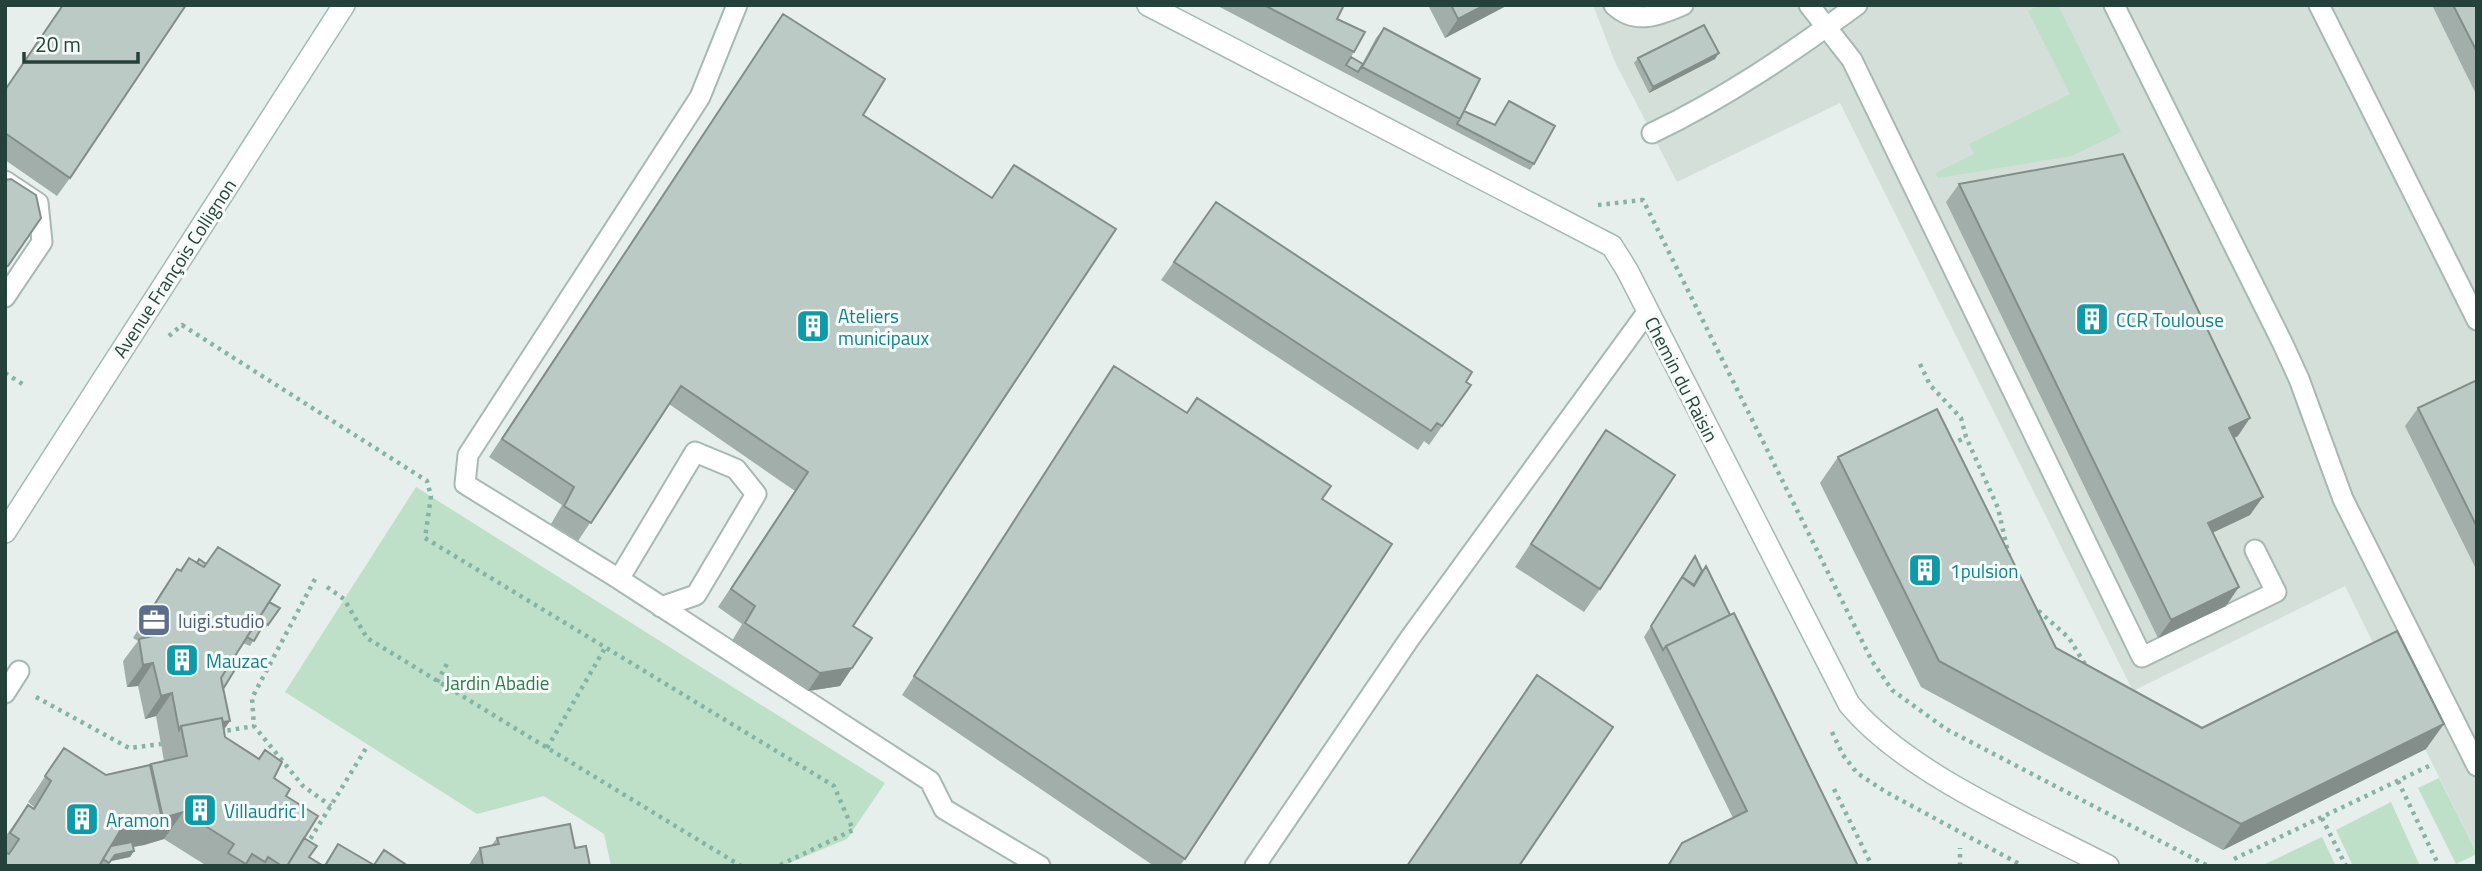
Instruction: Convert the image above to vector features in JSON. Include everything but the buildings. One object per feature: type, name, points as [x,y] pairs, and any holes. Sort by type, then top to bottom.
[{"type":"street","name":"Avenue François Collignon","points":[[5,532],[344,5]]},
{"type":"street","name":"Chemin du Raisin","points":[[1149,5],[1612,246],[1648,311],[1834,678],[1855,711],[1868,727],[1905,756],[2108,866]]},
{"type":"lane","points":[[737,5],[700,97],[468,455],[465,484],[619,579],[929,781],[944,809],[1040,866]]},
{"type":"lane","points":[[1614,5],[1625,16],[1643,19],[1683,5]]},
{"type":"lane","points":[[1809,5],[1852,60],[1867,89],[2142,657],[2276,592],[2255,550]]},
{"type":"lane","points":[[1652,133],[1724,97],[1787,58],[1857,5]]},
{"type":"lane","points":[[2115,5],[2288,354],[2343,499],[2477,766]]},
{"type":"lane","points":[[2319,5],[2477,320]]},
{"type":"lane","points":[[5,181],[38,204],[42,242],[5,297]]},
{"type":"lane","points":[[1255,866],[1410,638],[1648,311]]},
{"type":"lane","points":[[619,579],[695,452],[736,469],[756,494],[696,596],[661,607]]},
{"type":"path","points":[[1548,212],[1643,200],[1872,661],[1892,690],[1946,729],[2208,866]]},
{"type":"path","points":[[164,340],[182,325],[426,481],[431,496],[425,538],[834,786],[853,831],[778,866]]},
{"type":"path","points":[[1920,364],[1930,385],[1961,418],[1966,437],[1998,508],[2009,556],[2015,569]]},
{"type":"path","points":[[5,373],[24,385]]},
{"type":"path","points":[[1942,449],[1966,437]]},
{"type":"path","points":[[315,579],[252,698],[254,726],[303,786],[331,806]]},
{"type":"path","points":[[327,587],[344,599],[367,638],[741,866]]},
{"type":"path","points":[[2027,594],[2033,606],[2069,638],[2088,669]]},
{"type":"path","points":[[547,748],[605,648]]},
{"type":"path","points":[[438,682],[449,660]]},
{"type":"path","points":[[12,682],[129,748],[161,744]]},
{"type":"path","points":[[212,734],[254,726]]},
{"type":"path","points":[[306,847],[368,745]]},
{"type":"path","points":[[2234,859],[2433,765]]},
{"type":"path","points":[[2398,781],[2439,866]]},
{"type":"path","points":[[1834,789],[1872,866]]},
{"type":"path","points":[[2322,818],[2346,866]]},
{"type":"path","points":[[1960,848],[1960,866]]},
{"type":"shaded area","points":[[1593,5],[2477,5],[2477,854],[2345,586],[2133,691],[1840,103],[1677,182],[1615,62]]},
{"type":"green space","points":[[2039,5],[2058,5],[2121,132],[2072,156],[1938,178],[1935,173],[1974,154],[1969,144],[2070,94],[2028,11]]},
{"type":"green space","name":"Jardin Abadie","points":[[416,487],[885,783],[847,839],[782,866],[611,866],[604,834],[544,796],[477,814],[285,692]]},
{"type":"green space","points":[[2439,778],[2477,854],[2456,864],[2418,788]]},
{"type":"green space","points":[[2391,802],[2420,866],[2353,866],[2336,830]]},
{"type":"green space","points":[[2322,837],[2336,866],[2263,865]]},
{"type":"place","name":"CCR Toulouse","points":[[2092,319]]},
{"type":"place","name":"Ateliers municipaux","points":[[813,326]]},
{"type":"place","name":"1pulsion","points":[[1925,570]]},
{"type":"place","name":"luigi.studio","points":[[154,620]]},
{"type":"place","name":"Mauzac","points":[[182,660]]},
{"type":"place","name":"Villaudric I","points":[[200,810]]},
{"type":"place","name":"Aramon","points":[[82,819]]}]
